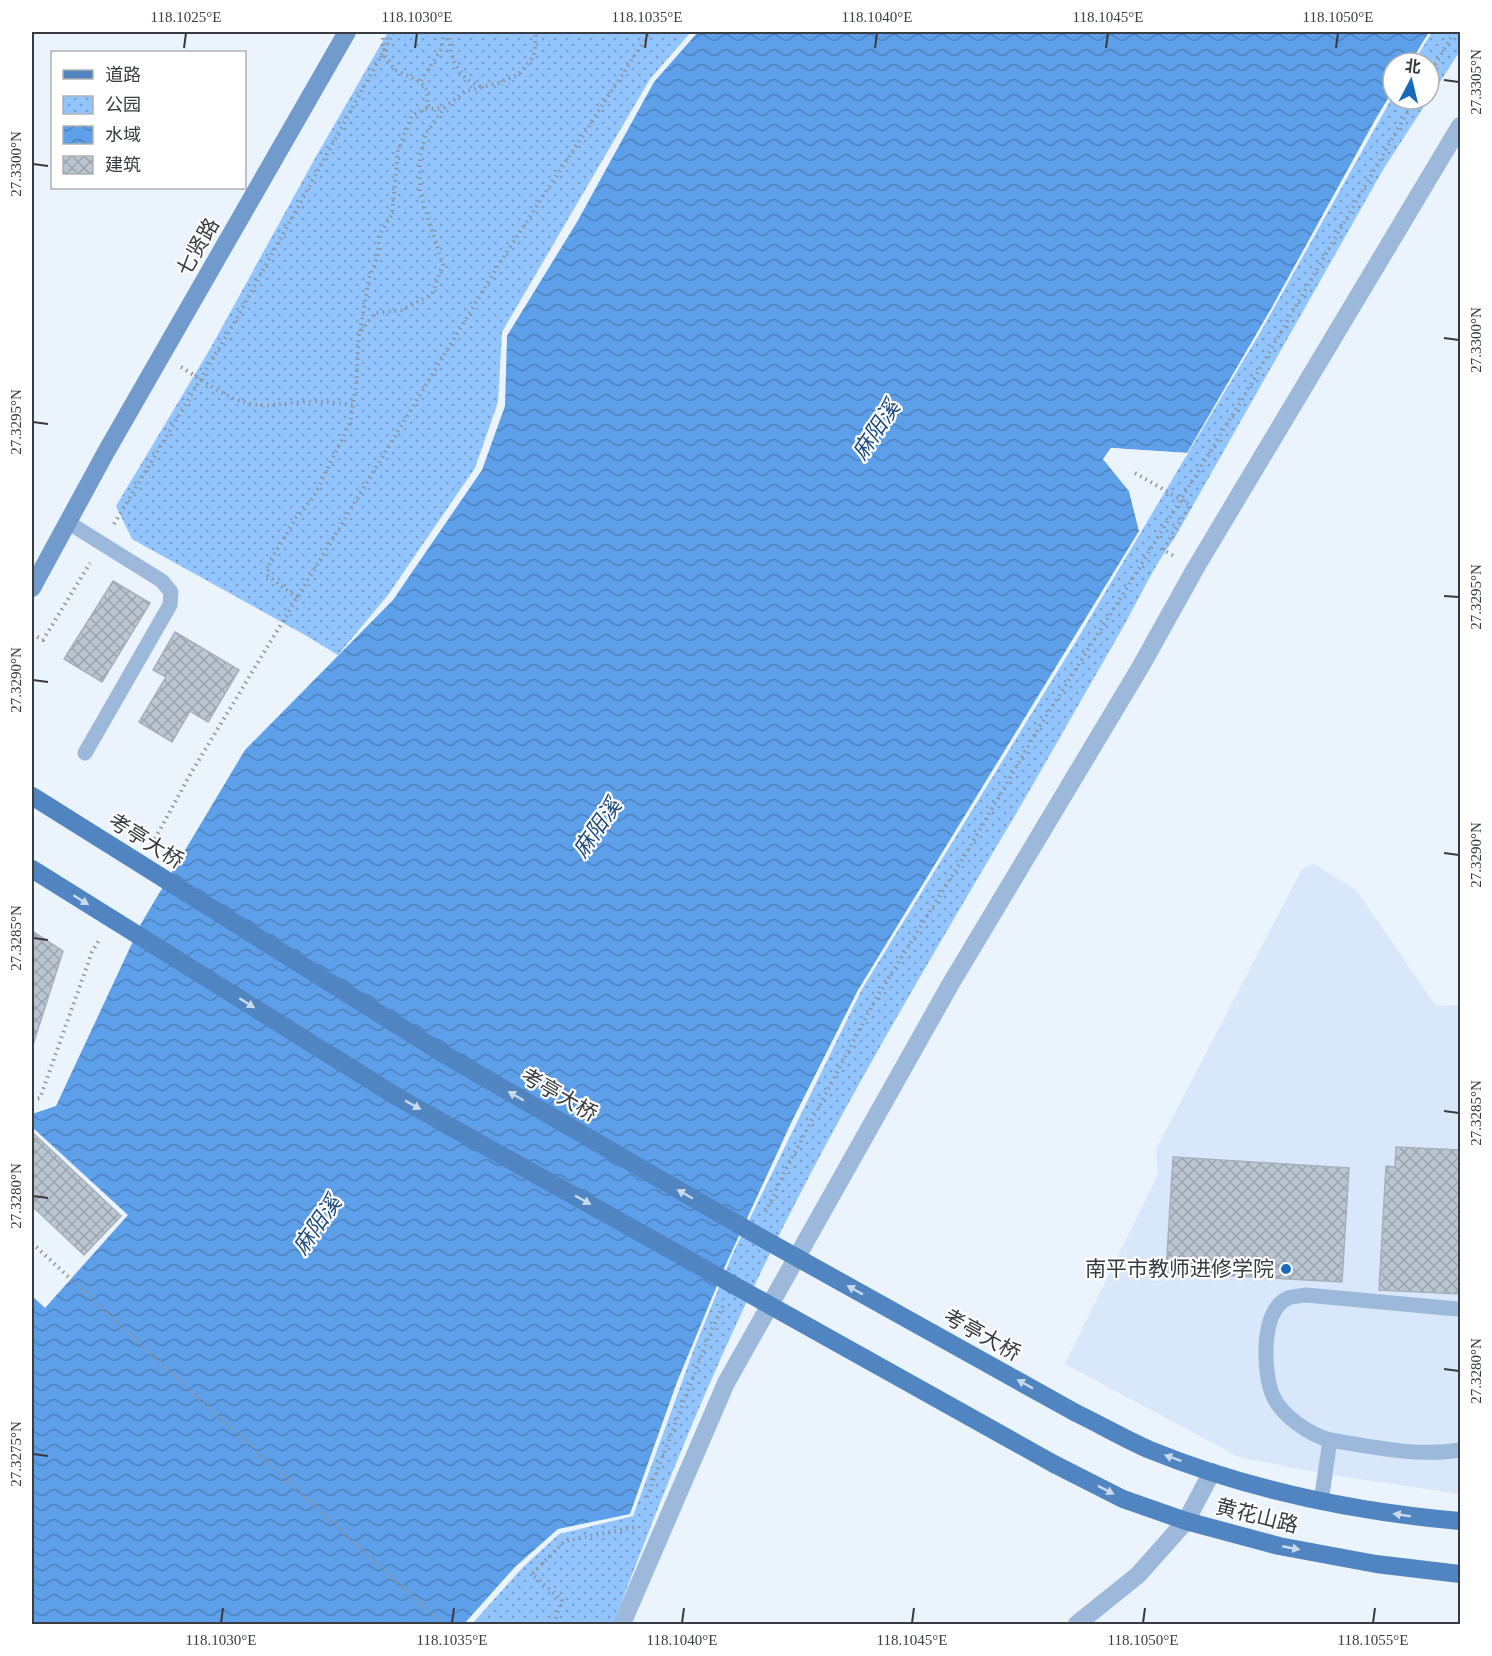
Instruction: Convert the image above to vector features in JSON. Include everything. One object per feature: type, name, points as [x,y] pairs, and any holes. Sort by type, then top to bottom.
[{"type":"main road","name":"考亭大桥","points":[[32,796],[442,1053],[760,1237],[1076,1413]]},
{"type":"main road","name":"黄花山路","points":[[32,869],[399,1098],[1054,1464],[1123,1499],[1186,1521],[1290,1548],[1376,1564],[1461,1574]]},
{"type":"main road","name":"黄花山路","points":[[1076,1413],[1148,1449],[1212,1472],[1321,1502],[1417,1518],[1461,1521]]},
{"type":"street","name":"七贤路","points":[[32,588],[106,452],[347,32]]},
{"type":"street","points":[[622,1624],[726,1383],[950,985],[1141,666],[1195,569],[1461,126]]},
{"type":"street","points":[[1077,1624],[1138,1575],[1186,1521],[1212,1472]]},
{"type":"lane","points":[[69,523],[162,581],[171,592],[170,605],[85,753]]},
{"type":"lane","points":[[1457,1309],[1306,1295],[1287,1298],[1272,1312],[1266,1348],[1267,1368],[1273,1397],[1301,1427],[1315,1436],[1400,1450],[1431,1452],[1461,1450]]},
{"type":"lane","points":[[1321,1502],[1330,1440]]},
{"type":"path","points":[[382,32],[385,56],[394,70],[421,82],[427,90],[427,109]]},
{"type":"path","points":[[32,634],[43,640],[201,379],[394,32]]},
{"type":"path","points":[[421,82],[442,48],[443,32]]},
{"type":"path","points":[[450,32],[448,44],[455,65],[470,84],[482,87]]},
{"type":"path","points":[[359,334],[375,313],[402,310],[432,294],[439,275],[442,265],[420,193],[420,156],[426,133],[444,108],[464,92],[519,74],[534,56],[536,32]]},
{"type":"path","points":[[191,773],[501,261],[650,32]]},
{"type":"path","points":[[1441,54],[1454,32]]},
{"type":"path","points":[[297,598],[267,575],[270,561],[296,518],[313,498],[350,423],[359,334],[369,278],[378,257],[379,235],[392,214],[398,151],[412,116],[427,109],[444,108]]},
{"type":"path","points":[[763,1219],[782,1177],[875,1000],[965,855],[1043,721],[1124,594],[1243,398],[1408,111]]},
{"type":"path","points":[[162,356],[225,395],[251,404],[273,407],[324,401],[353,405]]},
{"type":"path","points":[[1135,472],[1190,504],[1163,550]]},
{"type":"path","points":[[32,1243],[442,1624]]},
{"type":"path","points":[[644,1506],[709,1336],[724,1304]]},
{"type":"path","points":[[554,1624],[562,1600],[532,1574],[565,1541],[635,1527],[639,1517]]},
{"type":"shaded area","name":"南平市教师进修学院","points":[[1314,864],[1356,890],[1436,1006],[1460,1005],[1460,1494],[1325,1474],[1239,1457],[1065,1364],[1158,1174],[1156,1149],[1302,869]]},
{"type":"green space","points":[[388,32],[691,32],[650,79],[502,332],[498,402],[475,468],[388,595],[338,655],[132,539],[116,506],[210,349],[314,160]]},
{"type":"green space","points":[[1432,32],[1460,32],[1460,51],[1441,80],[1441,51],[1420,51]]},
{"type":"green space","points":[[1385,111],[1421,111],[1384,168],[1174,539],[841,1117],[774,1246],[724,1350],[674,1467],[613,1624],[472,1624],[522,1568],[559,1534],[633,1516],[694,1349],[733,1253],[862,989],[1075,643],[1261,331]]},
{"type":"water","name":"麻阳溪","points":[[698,32],[1429,32],[1417,51],[1381,51],[1381,110],[1272,307],[1187,453],[1111,448],[1103,459],[1129,491],[1139,531],[858,990],[791,1123],[726,1264],[677,1382],[630,1514],[558,1529],[515,1567],[464,1624],[32,1624],[32,1296],[45,1308],[128,1215],[32,1127],[32,1114],[56,1106],[142,922],[245,750],[393,600],[482,470],[505,406],[507,336],[577,222],[654,82]]},
{"type":"pier","points":[[1111,448],[1188,453],[1187,456],[1112,451],[1107,459],[1131,490],[1142,530],[1140,534],[1129,491],[1103,459]]},
{"type":"building","points":[[113,581],[150,603],[102,682],[64,659]]},
{"type":"building","points":[[175,632],[239,670],[208,722],[190,711],[172,742],[139,722],[166,677],[153,670]]},
{"type":"building","points":[[32,931],[63,951],[32,1048]]},
{"type":"building","points":[[32,1132],[121,1216],[84,1255],[32,1206]]},
{"type":"building","points":[[1396,1147],[1460,1150],[1460,1294],[1379,1290],[1386,1166],[1395,1167]]},
{"type":"building","points":[[1173,1157],[1349,1168],[1342,1282],[1166,1272]]},
{"type":"place","name":"南平市教师进修学院","points":[[1286,1269]]}]
